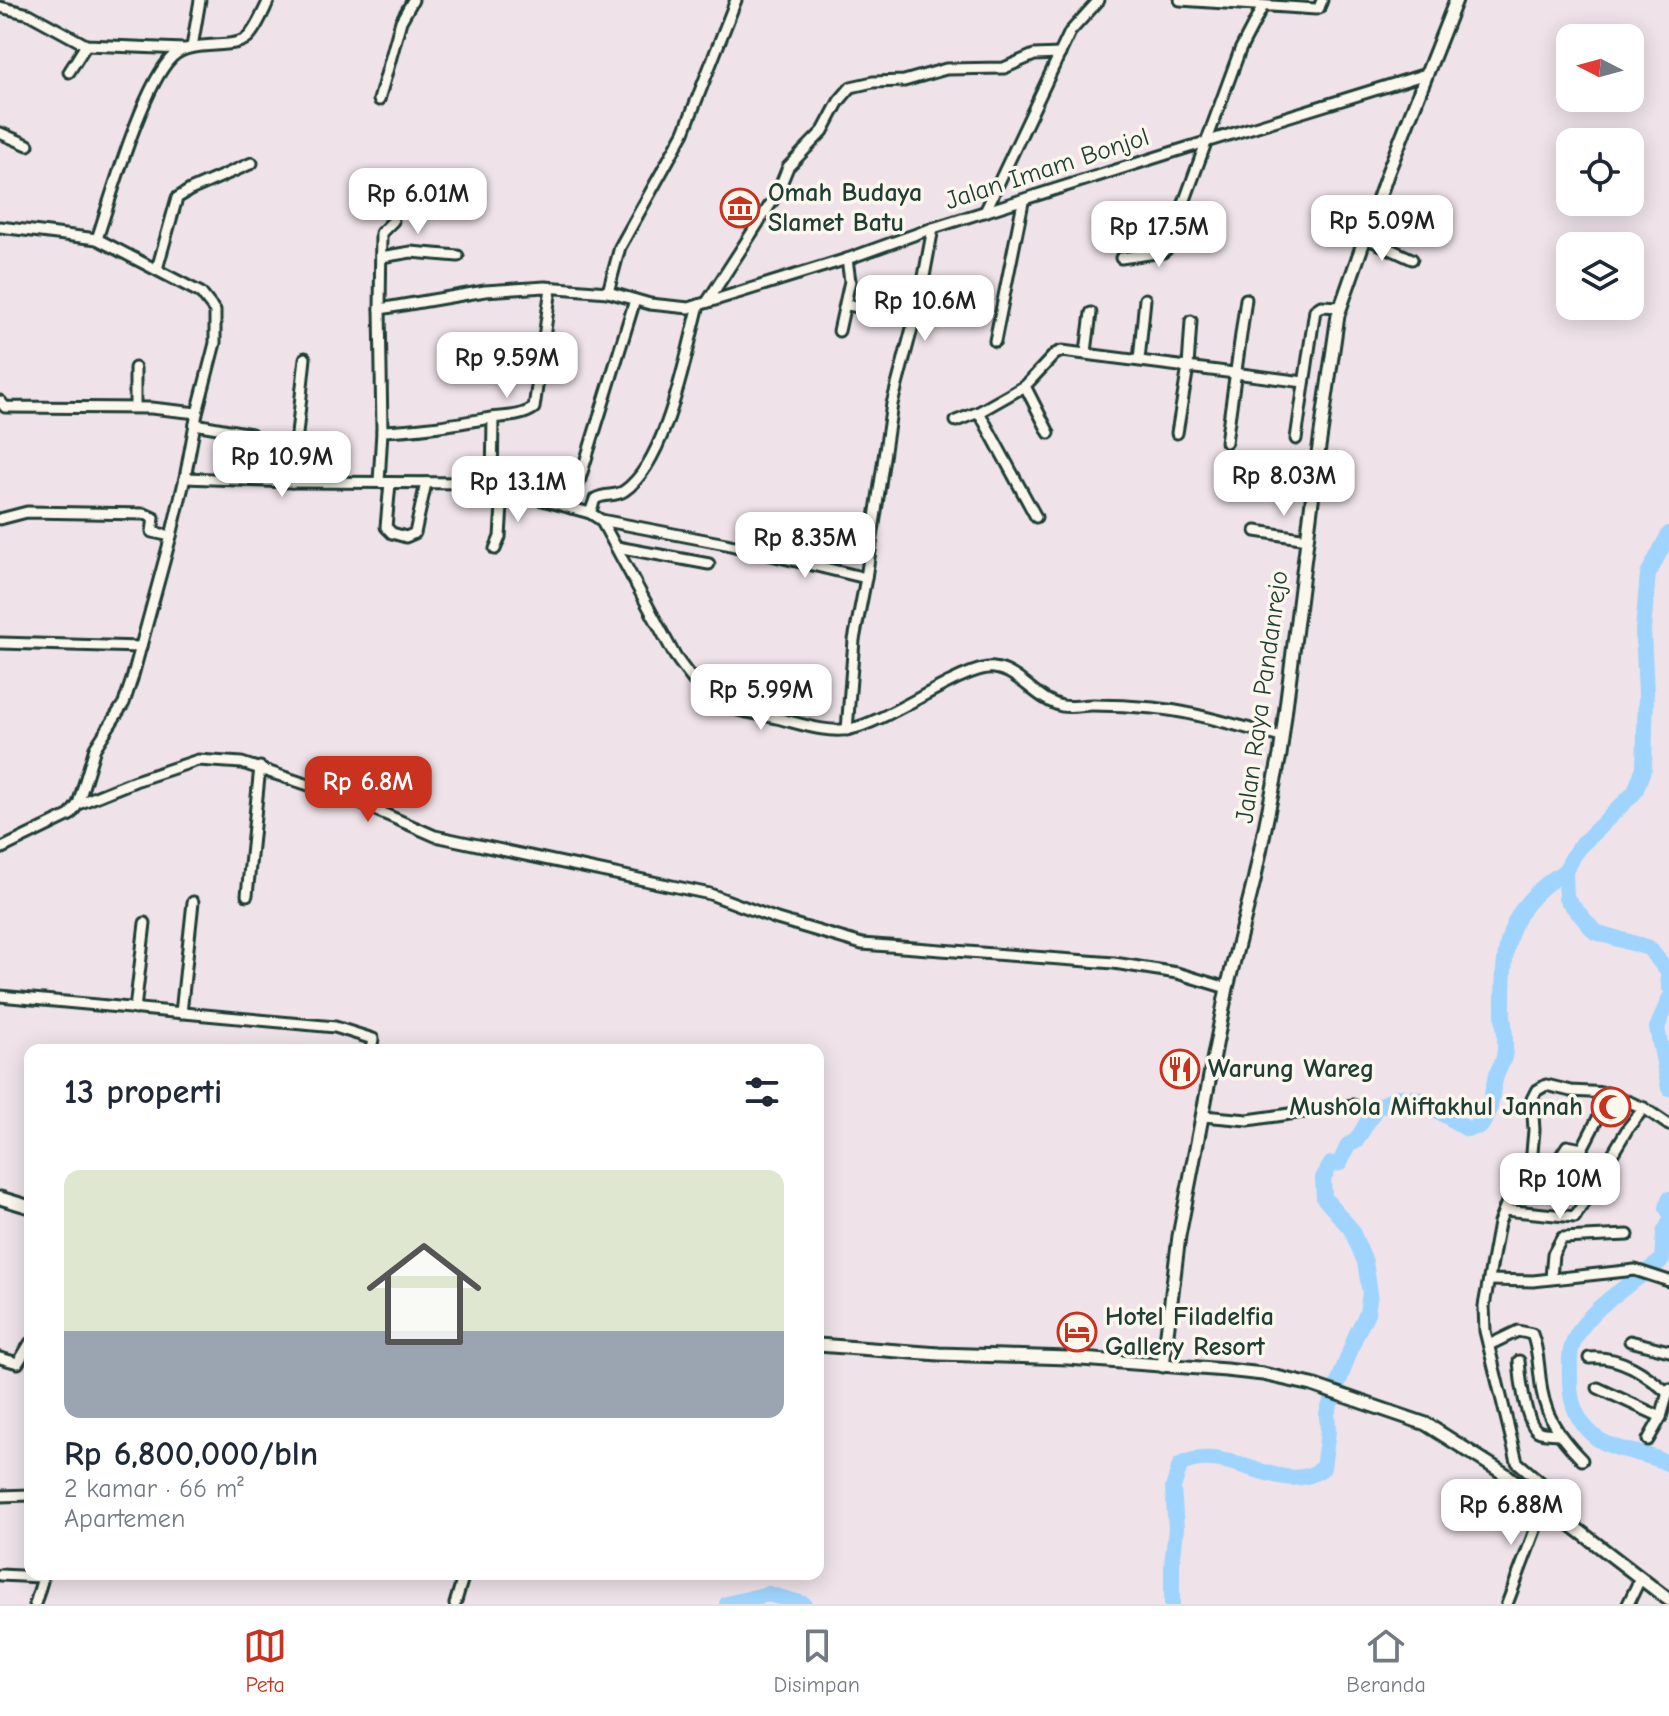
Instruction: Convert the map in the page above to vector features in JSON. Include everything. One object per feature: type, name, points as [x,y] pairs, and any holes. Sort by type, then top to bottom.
[{"type":"main road","name":"Jalan Raya Pandanrejo","points":[[1163,1366],[1179,1236],[1227,988],[1254,881],[1279,760],[1340,307],[1388,172],[1456,0]]},
{"type":"main road","points":[[0,1198],[24,1205]]},
{"type":"main road","points":[[824,1345],[1263,1374],[1312,1385],[1426,1424],[1669,1600]]},
{"type":"street","points":[[97,239],[149,97],[172,57],[188,48],[200,0]]},
{"type":"street","points":[[1,6],[29,14],[86,45],[188,48],[243,41],[250,35],[269,0]]},
{"type":"street","points":[[379,100],[401,21],[413,0]]},
{"type":"street","points":[[608,292],[620,247],[684,132],[736,0]]},
{"type":"street","points":[[985,212],[1075,24],[1099,0]]},
{"type":"street","points":[[1180,0],[1316,9],[1322,0]]},
{"type":"street","points":[[1121,258],[1167,249],[1240,50],[1263,6]]},
{"type":"street","points":[[69,72],[86,45]]},
{"type":"street","points":[[590,513],[595,499],[626,490],[658,446],[679,388],[703,303],[777,194],[788,167],[823,131],[839,101],[851,87],[873,82],[904,81],[946,69],[1004,68],[1034,55],[1060,54]]},
{"type":"street","name":"Jalan Imam Bonjol","points":[[380,309],[485,291],[551,288],[608,292],[679,308],[703,303],[1426,74]]},
{"type":"street","points":[[0,133],[28,145]]},
{"type":"street","points":[[157,269],[177,198],[252,163]]},
{"type":"street","points":[[995,341],[1023,202]]},
{"type":"street","points":[[393,221],[381,233],[380,309],[386,527],[392,533],[406,537],[412,537],[415,533],[426,483]]},
{"type":"street","points":[[0,227],[97,239],[201,293],[215,311],[215,343],[192,415],[185,478],[165,535],[150,623],[124,703],[95,748],[78,804],[67,818],[0,849]]},
{"type":"street","points":[[847,730],[854,640],[892,404],[920,298],[933,228]]},
{"type":"street","points":[[1366,238],[1412,259]]},
{"type":"street","points":[[381,257],[411,252],[458,256]]},
{"type":"street","points":[[839,331],[850,281],[847,259]]},
{"type":"street","points":[[382,431],[418,430],[522,414],[534,408],[551,288]]},
{"type":"street","points":[[1139,360],[1145,299]]},
{"type":"street","points":[[1226,442],[1246,299]]},
{"type":"street","points":[[571,508],[635,300]]},
{"type":"street","points":[[847,305],[889,312]]},
{"type":"street","points":[[1296,439],[1315,310],[1318,306],[1340,307]]},
{"type":"street","points":[[1086,352],[1091,313]]},
{"type":"street","points":[[1177,433],[1188,367],[1191,321]]},
{"type":"street","points":[[956,421],[1025,386],[1058,352],[1086,352],[1304,382]]},
{"type":"street","points":[[292,482],[305,358]]},
{"type":"street","points":[[135,368],[135,407]]},
{"type":"street","points":[[1025,386],[1049,433]]},
{"type":"street","points":[[0,401],[5,407],[135,407],[192,415],[251,434]]},
{"type":"street","points":[[979,412],[1036,517]]},
{"type":"street","points":[[492,484],[493,418]]},
{"type":"street","points":[[185,478],[492,484],[590,513],[601,520],[726,544],[866,578]]},
{"type":"street","points":[[495,549],[500,537],[503,489]]},
{"type":"street","points":[[0,519],[27,512],[145,514],[153,517],[152,532],[165,535]]},
{"type":"street","points":[[601,520],[675,656],[716,704],[823,728],[847,730],[988,668],[1002,670],[1036,694],[1060,706],[1150,707],[1185,711],[1282,737]]},
{"type":"street","points":[[1256,531],[1307,539]]},
{"type":"street","points":[[617,547],[709,564]]},
{"type":"street","points":[[0,643],[141,647]]},
{"type":"street","points":[[78,804],[198,760],[242,763],[348,798],[435,836],[710,894],[777,919],[862,944],[1114,963],[1177,973],[1227,988]]},
{"type":"street","points":[[247,895],[260,767]]},
{"type":"street","points":[[181,1013],[193,902]]},
{"type":"street","points":[[135,1009],[145,923]]},
{"type":"street","points":[[0,996],[335,1027],[373,1039],[372,1044]]},
{"type":"street","points":[[1507,1604],[1545,1486],[1517,1462],[1489,1345],[1484,1306],[1495,1236],[1504,1210],[1526,1170],[1534,1140],[1531,1109],[1536,1091],[1542,1086],[1551,1085],[1571,1091],[1607,1093],[1644,1108],[1669,1125]]},
{"type":"street","points":[[1526,1170],[1540,1172],[1558,1160],[1567,1146],[1582,1149],[1607,1093]]},
{"type":"street","points":[[1203,1116],[1248,1120],[1353,1105]]},
{"type":"street","points":[[1504,1210],[1575,1217],[1628,1128],[1644,1108]]},
{"type":"street","points":[[1551,1278],[1553,1254],[1562,1238],[1628,1235]]},
{"type":"street","points":[[1489,1280],[1635,1270],[1669,1281]]},
{"type":"street","points":[[1489,1345],[1518,1331],[1532,1334],[1537,1347],[1545,1409],[1558,1434],[1582,1460]]},
{"type":"street","points":[[1630,1341],[1669,1351]]},
{"type":"street","points":[[0,1358],[18,1363],[24,1353]]},
{"type":"street","points":[[1589,1358],[1620,1360],[1669,1393]]},
{"type":"street","points":[[1519,1361],[1525,1399],[1534,1426],[1541,1432],[1558,1434]]},
{"type":"street","points":[[1648,1440],[1660,1419],[1669,1385]]},
{"type":"street","points":[[1598,1388],[1660,1419],[1669,1427]]},
{"type":"street","points":[[0,1496],[24,1495]]},
{"type":"street","points":[[1469,1521],[1498,1500],[1540,1505]]},
{"type":"street","points":[[0,1575],[24,1575]]},
{"type":"street","points":[[1628,1604],[1640,1579]]},
{"type":"street","points":[[35,1604],[43,1580]]},
{"type":"street","points":[[455,1604],[462,1580]]},
{"type":"waterway","points":[[1669,534],[1648,574],[1643,630],[1646,694],[1644,767],[1635,792],[1578,848],[1565,871],[1566,898],[1595,932],[1649,948],[1668,972],[1669,986]]},
{"type":"waterway","points":[[1172,1604],[1176,1529],[1173,1488],[1180,1465],[1198,1459],[1216,1459],[1290,1478],[1307,1476],[1323,1468],[1327,1413],[1367,1313],[1370,1293],[1365,1262],[1351,1229],[1324,1198],[1323,1178],[1331,1164],[1340,1163],[1348,1145],[1356,1141],[1376,1108],[1398,1097],[1419,1099],[1467,1129],[1481,1126],[1490,1108],[1505,1052],[1504,969],[1511,932],[1530,900],[1565,871]]},
{"type":"waterway","points":[[1669,999],[1657,1028],[1669,1088]]},
{"type":"waterway","points":[[1669,1199],[1669,1212]]},
{"type":"waterway","points":[[1669,1223],[1664,1233],[1662,1260],[1609,1299],[1585,1323],[1571,1350],[1570,1366],[1573,1405],[1594,1436],[1611,1446],[1669,1464]]},
{"type":"waterway","points":[[727,1604],[768,1594],[804,1604]]},
{"type":"place","name":"Omah Budaya Slamet Batu","points":[[740,208]]},
{"type":"place","name":"Warung Wareg","points":[[1180,1069]]},
{"type":"place","name":"Mushola Miftakhul Jannah","points":[[1611,1107]]},
{"type":"place","name":"Hotel Filadelfia Gallery Resort","points":[[1077,1332]]}]
